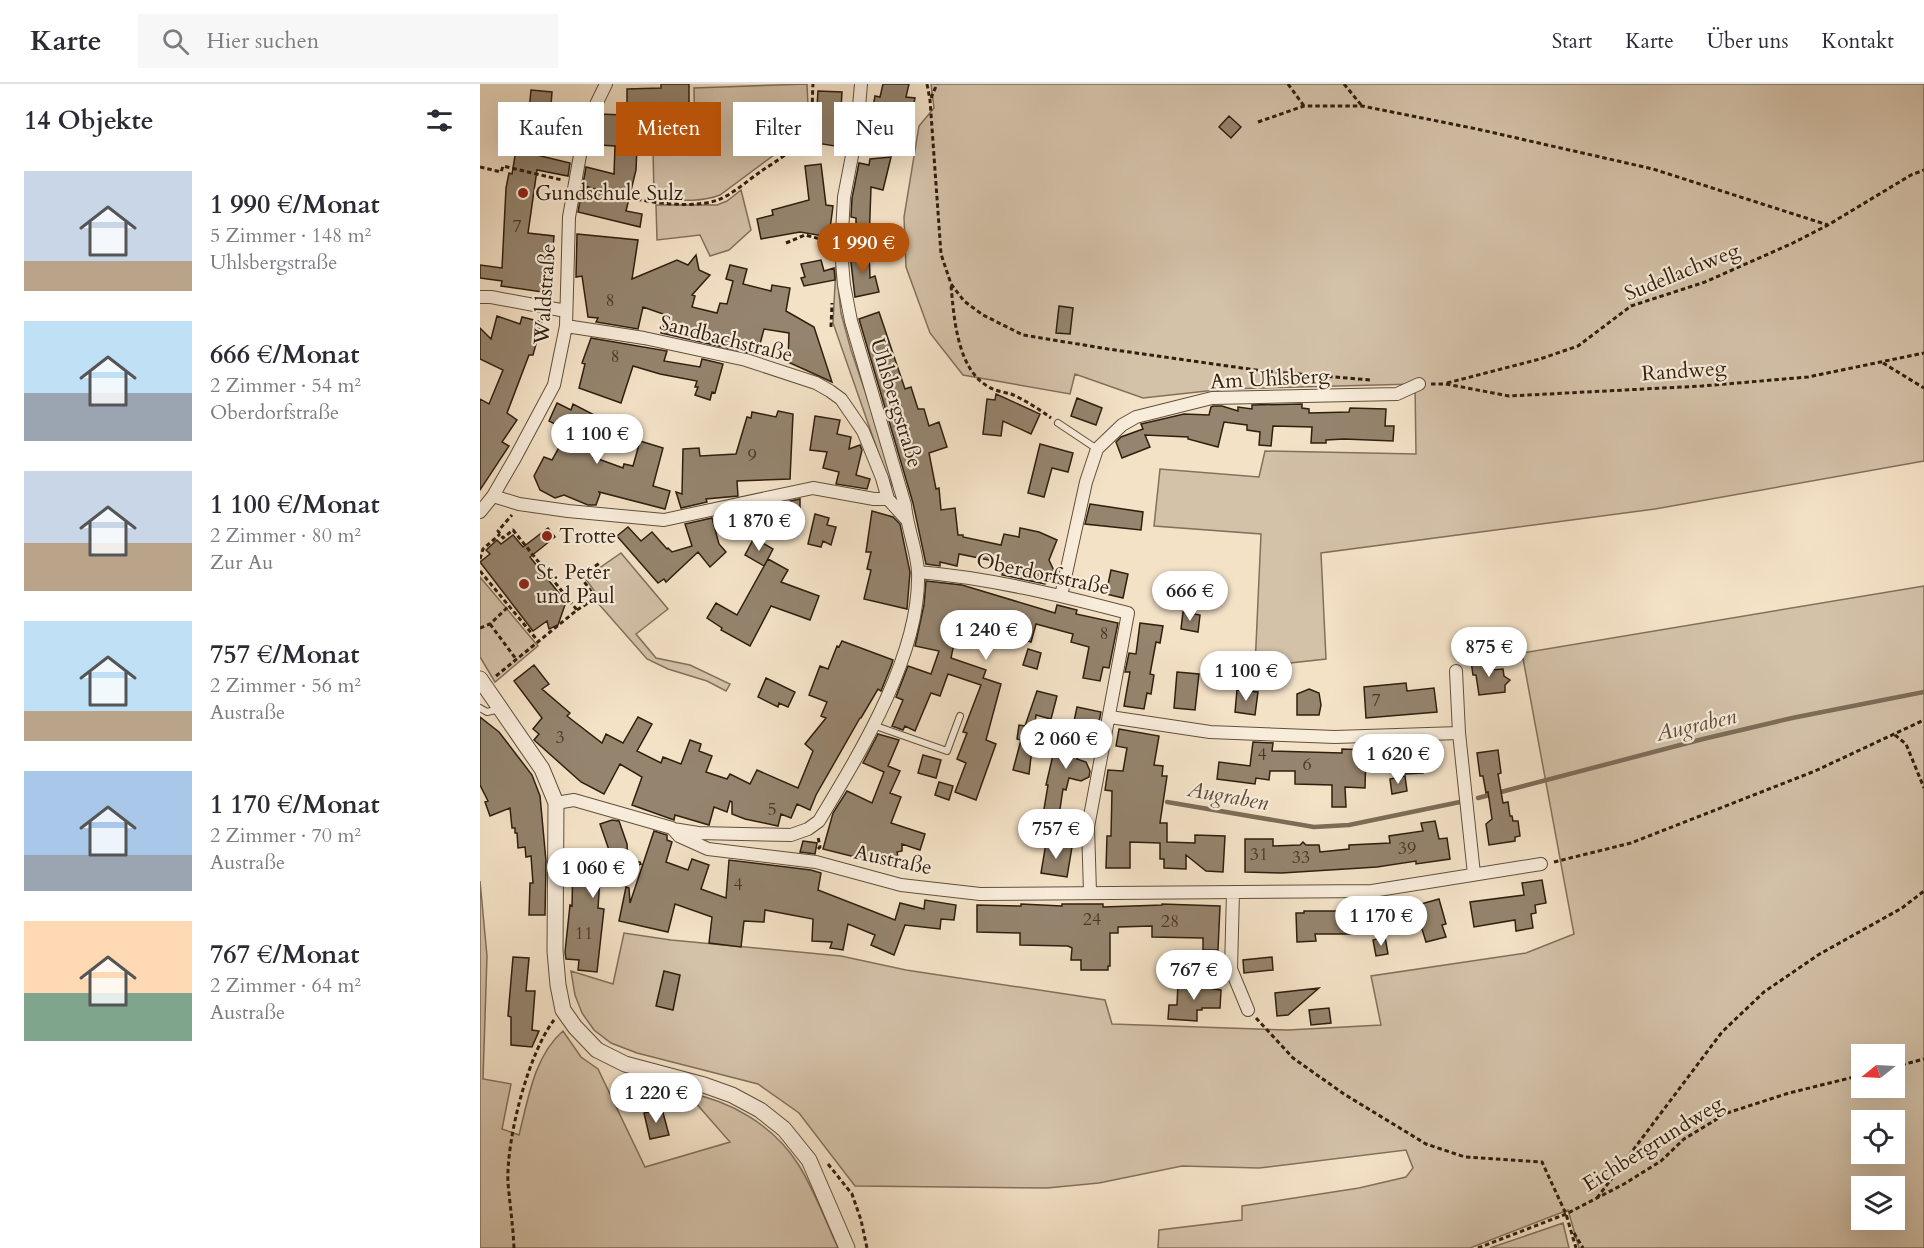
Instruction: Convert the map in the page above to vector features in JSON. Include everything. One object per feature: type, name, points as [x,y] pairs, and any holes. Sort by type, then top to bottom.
[{"type":"street","name":"Waldstraße","points":[[480,512],[493,496],[554,385],[566,326],[568,223],[585,127],[606,84]]},
{"type":"street","name":"Uhlsbergstraße","points":[[672,828],[698,832],[791,835],[808,829],[819,820],[873,725],[902,663],[914,618],[918,572],[905,505],[850,321],[844,285],[842,244],[844,197],[857,130],[861,84]]},
{"type":"street","points":[[480,297],[566,311]]},
{"type":"street","name":"Sandbachstraße","points":[[566,326],[644,338],[746,360],[816,383],[841,399],[863,431],[888,499],[906,519]]},
{"type":"street","name":"Am Uhlsberg","points":[[1096,449],[1122,425],[1136,417],[1212,398],[1397,394],[1419,384]]},
{"type":"street","points":[[1061,596],[1086,482],[1096,449]]},
{"type":"street","points":[[493,496],[519,504],[568,511],[664,520],[813,488],[874,499],[888,499]]},
{"type":"street","name":"Oberdorfstraße","points":[[918,572],[960,575],[1128,613],[1088,827],[1090,892]]},
{"type":"street","points":[[1456,671],[1459,733],[1474,874]]},
{"type":"street","points":[[482,682],[542,769],[556,803],[555,951],[563,1010],[574,1027],[597,1050],[625,1064],[732,1095],[760,1110],[784,1129],[809,1161],[847,1248]]},
{"type":"street","points":[[1110,717],[1222,732],[1335,737],[1459,733]]},
{"type":"street","name":"Austraße","points":[[556,803],[574,800],[672,828],[679,836],[708,849],[816,862],[901,885],[980,894],[1372,891],[1541,864]]},
{"type":"street","points":[[1233,892],[1231,969],[1248,1010]]},
{"type":"lane","points":[[1058,423],[1096,449]]},
{"type":"lane","points":[[480,708],[488,712],[501,709]]},
{"type":"lane","points":[[873,725],[947,751],[960,716]]},
{"type":"path","points":[[480,167],[501,172],[503,166],[610,194],[666,203],[699,203],[720,199],[779,159],[801,141],[810,126],[813,84]]},
{"type":"path","points":[[927,84],[941,254],[951,284],[954,314],[961,346],[971,370],[988,387],[1012,395],[1058,423]]},
{"type":"path","points":[[930,100],[937,84]]},
{"type":"path","points":[[1287,84],[1304,106]]},
{"type":"path","points":[[1344,84],[1362,106]]},
{"type":"path","points":[[1258,122],[1304,106],[1362,106],[1477,129],[1653,169],[1828,225]]},
{"type":"path","name":"Sudellachweg","points":[[1446,384],[1531,362],[1578,346],[1631,306],[1705,282],[1828,225],[1911,175],[1924,170]]},
{"type":"path","points":[[786,243],[805,235],[842,244]]},
{"type":"path","points":[[951,284],[964,302],[983,315],[1023,335],[1263,371],[1375,380]]},
{"type":"path","name":"Randweg","points":[[1446,384],[1509,396],[1702,386],[1809,377],[1924,353]]},
{"type":"path","points":[[1883,363],[1924,388]]},
{"type":"path","points":[[1419,384],[1446,384]]},
{"type":"path","points":[[506,525],[498,531],[503,538],[513,531],[577,610]]},
{"type":"path","points":[[480,558],[483,549],[500,534]]},
{"type":"path","points":[[482,682],[596,598],[580,576],[600,563]]},
{"type":"path","points":[[480,571],[538,641]]},
{"type":"path","points":[[480,627],[490,624],[509,606]]},
{"type":"path","points":[[490,624],[516,659]]},
{"type":"path","points":[[1541,864],[1631,843],[1815,771],[1924,720]]},
{"type":"path","points":[[1895,735],[1906,744],[1924,788]]},
{"type":"path","points":[[1597,1198],[1722,1032],[1764,992],[1818,955],[1902,908],[1924,891]]},
{"type":"path","points":[[514,1248],[508,1181],[512,1136],[538,1046],[552,1022],[563,1010]]},
{"type":"path","points":[[1248,1010],[1293,1058],[1344,1094],[1426,1144],[1465,1157],[1542,1162],[1566,1214],[1576,1248]]},
{"type":"path","points":[[1905,1064],[1924,1059]]},
{"type":"path","name":"Eichbergrundweg","points":[[1478,1248],[1566,1214],[1624,1184],[1661,1161],[1684,1138],[1727,1113],[1789,1093],[1851,1078]]},
{"type":"path","points":[[1571,1229],[1583,1248]]},
{"type":"shaded area","points":[[807,84],[808,102],[733,102],[733,156],[773,156],[720,195],[712,198],[654,199],[653,156],[721,156],[721,102],[694,102],[694,88]]},
{"type":"shaded area","points":[[931,84],[1924,84],[1924,461],[1655,509],[1321,553],[1326,659],[1255,667],[1261,534],[1154,526],[1160,469],[1259,477],[1265,451],[1416,454],[1415,384],[1225,389],[1143,398],[1075,374],[1070,394],[963,375],[930,333],[906,267],[904,217],[919,126],[934,108]]},
{"type":"shaded area","points":[[741,190],[751,230],[729,250],[710,256],[700,235],[657,240],[656,205],[717,205],[727,201]]},
{"type":"shaded area","points":[[836,266],[841,313],[885,450],[891,489],[833,323]]},
{"type":"shaded area","points":[[621,553],[668,609],[636,634],[656,658],[690,665],[730,684],[726,691],[707,681],[668,669],[647,659],[597,602],[600,599],[585,578]]},
{"type":"shaded area","points":[[480,577],[538,646],[495,682],[480,657]]},
{"type":"shaded area","points":[[1924,586],[1924,1248],[1579,1248],[1568,1210],[1470,1248],[1158,1248],[1159,1230],[1242,1220],[1242,1206],[1359,1188],[1406,1177],[1413,1168],[1406,1150],[1259,1168],[1182,1166],[1099,1183],[1047,1188],[855,1186],[799,1113],[758,1084],[637,1053],[611,1043],[594,1030],[582,1013],[575,995],[571,971],[613,984],[624,933],[671,940],[841,956],[906,970],[1105,1000],[1112,1024],[1288,1030],[1381,1025],[1371,976],[1526,953],[1574,934],[1522,653]]},
{"type":"shaded area","points":[[480,881],[487,956],[483,1079],[511,1084],[502,1129],[519,1135],[529,1093],[539,1066],[553,1041],[563,1031],[581,1057],[598,1069],[645,1167],[730,1142],[687,1093],[719,1102],[750,1117],[777,1138],[788,1150],[809,1184],[838,1248],[480,1248]]},
{"type":"shaded area","points":[[1563,1223],[1569,1248],[1490,1248]]},
{"type":"building","points":[[661,84],[689,84],[689,102],[627,102],[627,89],[661,88]]},
{"type":"building","points":[[883,84],[909,84],[906,97],[915,98],[914,102],[874,102],[875,96],[880,97]]},
{"type":"building","points":[[531,90],[552,92],[551,102],[530,102]]},
{"type":"building","points":[[818,91],[842,92],[841,102],[834,102],[834,146],[822,144],[822,102],[817,102]]},
{"type":"building","points":[[604,114],[616,115],[616,156],[637,156],[636,170],[626,211],[642,214],[640,227],[578,212],[586,167],[614,174],[615,146],[604,145]]},
{"type":"building","points":[[1229,116],[1241,127],[1231,138],[1219,127]]},
{"type":"building","points":[[515,156],[541,156],[570,163],[568,176],[537,170],[528,233],[554,236],[549,293],[501,286],[502,281],[480,278],[480,265],[502,268],[506,188],[509,173],[512,174]]},
{"type":"building","points":[[891,157],[883,190],[871,187],[869,243],[856,241],[856,218],[851,217],[859,163],[869,165],[870,159]]},
{"type":"building","points":[[821,164],[826,205],[833,206],[829,237],[800,232],[761,239],[757,219],[773,215],[772,210],[809,200],[805,166]]},
{"type":"building","points":[[577,234],[638,240],[632,279],[677,260],[688,265],[696,255],[699,270],[710,275],[692,295],[695,296],[692,307],[717,313],[720,303],[727,304],[733,281],[726,279],[730,265],[747,269],[743,284],[771,291],[772,285],[790,288],[786,311],[814,327],[832,382],[788,362],[789,333],[764,329],[760,344],[757,343],[754,354],[661,333],[666,315],[643,307],[638,329],[596,322],[598,318],[588,317],[582,276],[576,277]]},
{"type":"building","points":[[869,249],[870,278],[875,276],[879,292],[855,297],[850,254]]},
{"type":"building","points":[[821,260],[824,271],[834,268],[835,280],[804,286],[801,278],[805,277],[801,264]]},
{"type":"building","points":[[1059,306],[1073,308],[1070,334],[1056,333]]},
{"type":"building","points":[[879,312],[905,389],[911,387],[918,409],[924,409],[929,426],[939,422],[947,447],[929,453],[936,489],[939,488],[941,510],[955,508],[958,535],[963,535],[963,537],[1001,545],[1004,534],[1019,537],[1020,528],[1039,532],[1057,540],[1049,560],[1055,578],[1045,584],[1002,575],[1004,563],[959,554],[957,566],[940,562],[940,566],[926,564],[913,503],[859,319]]},
{"type":"building","points":[[497,316],[520,324],[522,317],[542,322],[533,355],[529,355],[507,413],[517,420],[502,442],[509,446],[480,490],[480,399],[489,404],[503,370],[480,359],[480,328],[491,339]]},
{"type":"building","points":[[591,338],[667,351],[664,361],[700,367],[702,359],[723,364],[715,393],[712,392],[710,400],[695,395],[698,387],[695,387],[697,381],[633,366],[621,403],[579,388],[585,364],[582,363]]},
{"type":"building","points":[[996,394],[1040,414],[1031,434],[1003,421],[1001,436],[983,434],[987,399],[995,400]]},
{"type":"building","points":[[1077,398],[1102,408],[1096,425],[1071,416]]},
{"type":"building","points":[[557,403],[571,410],[573,404],[608,422],[593,457],[623,468],[624,464],[633,466],[640,441],[663,448],[653,486],[670,491],[665,509],[599,492],[596,505],[588,505],[564,495],[555,498],[540,490],[534,476],[544,457],[552,460],[568,431],[549,421]]},
{"type":"building","points":[[1302,404],[1302,408],[1309,409],[1309,413],[1349,412],[1350,408],[1386,409],[1385,426],[1394,426],[1393,441],[1344,439],[1326,440],[1326,443],[1311,443],[1312,427],[1273,426],[1271,446],[1259,445],[1260,432],[1247,430],[1247,425],[1224,422],[1218,447],[1188,439],[1188,437],[1145,435],[1150,447],[1122,458],[1116,442],[1121,437],[1143,429],[1141,424],[1184,414],[1209,415],[1213,406],[1238,411],[1238,407],[1252,409],[1252,405]]},
{"type":"building","points":[[778,411],[793,414],[790,479],[737,481],[738,496],[706,499],[707,502],[681,508],[676,492],[682,494],[683,449],[699,448],[700,456],[736,454],[747,417],[751,418],[752,412],[776,417]]},
{"type":"building","points":[[815,416],[840,420],[837,434],[851,437],[849,449],[860,445],[862,450],[856,475],[870,479],[867,489],[836,484],[839,472],[823,468],[827,452],[810,450]]},
{"type":"building","points":[[1040,444],[1073,453],[1068,472],[1052,468],[1044,497],[1028,493]]},
{"type":"building","points":[[800,499],[800,524],[769,527],[767,506]]},
{"type":"building","points":[[1090,504],[1143,512],[1141,530],[1085,524]]},
{"type":"building","points":[[872,511],[893,517],[900,524],[910,572],[907,609],[864,599],[871,570],[867,569],[871,552],[866,552]]},
{"type":"building","points":[[815,514],[829,518],[827,525],[836,527],[831,545],[823,541],[821,547],[808,544]]},
{"type":"building","points":[[712,518],[719,544],[726,552],[710,567],[698,552],[666,582],[664,579],[658,583],[617,536],[628,527],[641,541],[652,532],[672,552],[692,546],[685,524]]},
{"type":"building","name":"St. Peter und Paul","points":[[548,528],[555,537],[530,557],[566,602],[558,625],[549,629],[547,621],[533,631],[480,562],[490,554],[486,550],[497,540],[501,544],[513,535],[523,547]]},
{"type":"building","points":[[754,538],[773,549],[764,566],[745,555]]},
{"type":"building","points":[[768,559],[788,570],[781,582],[819,596],[810,620],[771,606],[750,646],[721,630],[722,628],[707,618],[716,603],[737,615]]},
{"type":"building","points":[[1111,570],[1128,574],[1123,598],[1106,594]]},
{"type":"building","points":[[926,581],[962,585],[1055,613],[1057,605],[1077,610],[1076,614],[1118,623],[1109,668],[1103,667],[1100,681],[1083,678],[1089,647],[1071,642],[1073,634],[1036,624],[1031,642],[1010,636],[1012,628],[959,619],[951,658],[986,670],[983,678],[1001,684],[986,740],[996,744],[976,800],[955,792],[966,763],[957,759],[967,733],[963,732],[981,685],[948,674],[940,696],[931,693],[915,731],[905,726],[903,730],[892,726],[903,700],[896,697],[908,666],[931,674],[939,651],[915,646],[924,605]]},
{"type":"building","points":[[1183,612],[1200,615],[1198,632],[1181,629]]},
{"type":"building","points":[[1140,623],[1163,626],[1160,643],[1156,642],[1150,674],[1154,675],[1151,694],[1147,693],[1144,709],[1124,706],[1130,672],[1125,672],[1129,653],[1136,654]]},
{"type":"building","points":[[842,641],[893,660],[891,666],[881,691],[878,689],[860,718],[816,795],[810,810],[797,804],[791,818],[781,814],[778,826],[732,814],[732,802],[730,801],[727,812],[714,807],[709,825],[675,815],[674,820],[632,805],[642,777],[620,764],[604,794],[581,782],[534,740],[539,734],[533,729],[542,718],[514,681],[534,665],[549,684],[542,689],[570,713],[567,716],[602,743],[606,734],[623,743],[638,717],[652,724],[637,751],[661,763],[663,757],[681,764],[690,740],[701,744],[699,751],[712,756],[706,772],[727,779],[730,774],[750,784],[757,770],[798,788],[813,751],[805,744],[826,718],[821,716],[827,702],[809,695],[820,666],[828,669],[837,646],[839,647]]},
{"type":"building","points":[[1028,649],[1041,653],[1037,669],[1023,665]]},
{"type":"building","points":[[1490,658],[1491,670],[1503,669],[1504,676],[1510,680],[1505,685],[1505,692],[1479,695],[1471,661]]},
{"type":"building","points":[[1177,672],[1199,674],[1195,710],[1174,708]]},
{"type":"building","points":[[766,678],[795,692],[788,707],[779,703],[778,707],[758,697]]},
{"type":"building","points":[[1406,683],[1407,691],[1434,688],[1437,712],[1366,718],[1364,687]]},
{"type":"building","points":[[1309,689],[1319,693],[1321,705],[1319,715],[1297,715],[1297,694]]},
{"type":"building","points":[[1237,690],[1258,692],[1255,715],[1235,712]]},
{"type":"building","points":[[1037,691],[1057,696],[1051,719],[1036,715],[1029,774],[1013,770],[1021,740],[1017,739],[1019,725],[1025,726]]},
{"type":"building","points":[[1077,707],[1101,712],[1097,732],[1084,730],[1077,759],[1086,762],[1090,771],[1089,777],[1081,781],[1069,778],[1066,790],[1063,789],[1055,842],[1039,839],[1048,785],[1046,785],[1057,738],[1070,741]]},
{"type":"building","points":[[480,717],[499,732],[532,775],[540,796],[546,861],[545,915],[529,915],[530,883],[533,883],[531,856],[526,857],[525,847],[518,848],[517,833],[515,833],[515,828],[512,828],[510,808],[490,816],[485,802],[488,801],[480,785]]},
{"type":"building","points":[[1119,729],[1159,736],[1154,765],[1163,766],[1162,776],[1167,776],[1160,823],[1167,823],[1167,842],[1195,843],[1195,835],[1225,836],[1223,872],[1206,871],[1186,855],[1186,869],[1164,868],[1164,859],[1160,859],[1160,843],[1130,842],[1130,868],[1106,868],[1107,836],[1111,836],[1112,791],[1105,790],[1108,770],[1123,771],[1127,748],[1116,746]]},
{"type":"building","points":[[878,734],[899,740],[888,766],[900,771],[890,793],[901,797],[891,823],[925,834],[920,850],[902,844],[902,851],[897,852],[898,857],[894,857],[895,864],[881,863],[880,859],[867,860],[823,849],[833,813],[847,791],[872,803],[884,772],[863,763]]},
{"type":"building","points":[[1253,742],[1273,743],[1272,751],[1342,753],[1342,749],[1366,750],[1365,788],[1345,787],[1346,807],[1332,807],[1332,785],[1295,784],[1295,771],[1270,771],[1269,780],[1256,778],[1255,784],[1217,779],[1219,762],[1250,766]]},
{"type":"building","points":[[1425,744],[1426,764],[1423,764],[1423,773],[1405,774],[1403,746]]},
{"type":"building","points":[[1498,750],[1501,773],[1498,774],[1503,803],[1508,802],[1510,816],[1513,821],[1518,821],[1520,836],[1515,837],[1515,841],[1489,845],[1486,824],[1492,819],[1488,792],[1486,793],[1483,776],[1480,776],[1477,753]]},
{"type":"building","points":[[923,755],[941,760],[936,778],[918,773]]},
{"type":"building","points":[[1405,776],[1407,791],[1392,794],[1390,779]]},
{"type":"building","points":[[939,782],[953,786],[949,800],[935,795]]},
{"type":"building","points":[[612,820],[619,821],[627,844],[628,862],[640,862],[641,864],[600,878],[598,908],[604,909],[597,972],[578,970],[579,960],[566,959],[565,952],[570,905],[572,906],[573,861],[609,862],[606,851],[609,850],[600,824]]},
{"type":"building","points":[[1435,821],[1439,839],[1447,838],[1450,859],[1377,867],[1282,873],[1245,872],[1245,839],[1273,839],[1273,846],[1300,845],[1303,842],[1306,845],[1319,845],[1320,852],[1349,849],[1349,845],[1390,843],[1389,836],[1423,831],[1421,823]]},
{"type":"building","points":[[654,831],[667,835],[667,840],[672,842],[666,862],[688,870],[692,859],[709,865],[701,889],[726,898],[729,860],[821,873],[818,890],[895,920],[900,903],[924,909],[925,900],[956,905],[954,920],[941,919],[940,929],[905,925],[894,955],[871,945],[875,935],[848,924],[843,950],[830,948],[832,942],[812,941],[813,919],[765,910],[764,922],[744,921],[741,947],[709,943],[712,917],[675,904],[668,932],[619,921],[626,887],[629,888],[630,903]]},
{"type":"building","points":[[803,841],[817,843],[815,854],[800,852]]},
{"type":"building","points":[[1046,843],[1072,847],[1067,877],[1041,873]]},
{"type":"building","points":[[1542,880],[1546,903],[1535,905],[1536,913],[1531,914],[1533,928],[1516,931],[1515,920],[1474,927],[1470,902],[1524,895],[1522,883]]},
{"type":"building","points":[[1439,899],[1446,924],[1442,925],[1446,937],[1426,942],[1422,929],[1382,935],[1381,911],[1400,908],[1400,910]]},
{"type":"building","points":[[1021,904],[1062,906],[1062,904],[1103,904],[1103,907],[1162,904],[1220,906],[1218,950],[1203,950],[1203,938],[1152,937],[1152,926],[1118,927],[1118,933],[1110,933],[1108,970],[1081,970],[1081,960],[1071,960],[1072,948],[1068,946],[1020,945],[1020,933],[977,932],[977,905],[1021,906]]},
{"type":"building","points":[[1304,911],[1354,911],[1355,934],[1315,934],[1316,941],[1297,942],[1296,913],[1304,913]]},
{"type":"building","points":[[1385,937],[1388,954],[1376,956],[1373,940]]},
{"type":"building","points":[[513,957],[529,958],[526,991],[535,991],[532,1030],[539,1031],[532,1047],[511,1045],[511,1017],[508,1016]]},
{"type":"building","points":[[1272,957],[1273,970],[1244,973],[1243,960]]},
{"type":"building","points":[[664,971],[680,975],[673,1010],[656,1006]]},
{"type":"building","points":[[1178,983],[1213,985],[1213,989],[1221,990],[1220,1008],[1197,1010],[1197,1021],[1168,1019],[1169,1005],[1177,1005]]},
{"type":"building","points":[[1319,988],[1288,1015],[1277,1016],[1275,993]]},
{"type":"building","points":[[1329,1008],[1331,1023],[1311,1025],[1309,1010]]},
{"type":"building","points":[[662,1109],[669,1135],[650,1139],[644,1113]]},
{"type":"waterway","name":"Augraben","points":[[1478,798],[1703,739],[1792,718],[1924,692]]},
{"type":"waterway","name":"Augraben","points":[[1167,802],[1314,827],[1349,825],[1460,802]]},
{"type":"place","name":"Gundschule Sulz","points":[[523,193]]},
{"type":"place","name":"Trotte","points":[[547,536]]},
{"type":"place","name":"St. Peter und Paul","points":[[524,584]]}]
